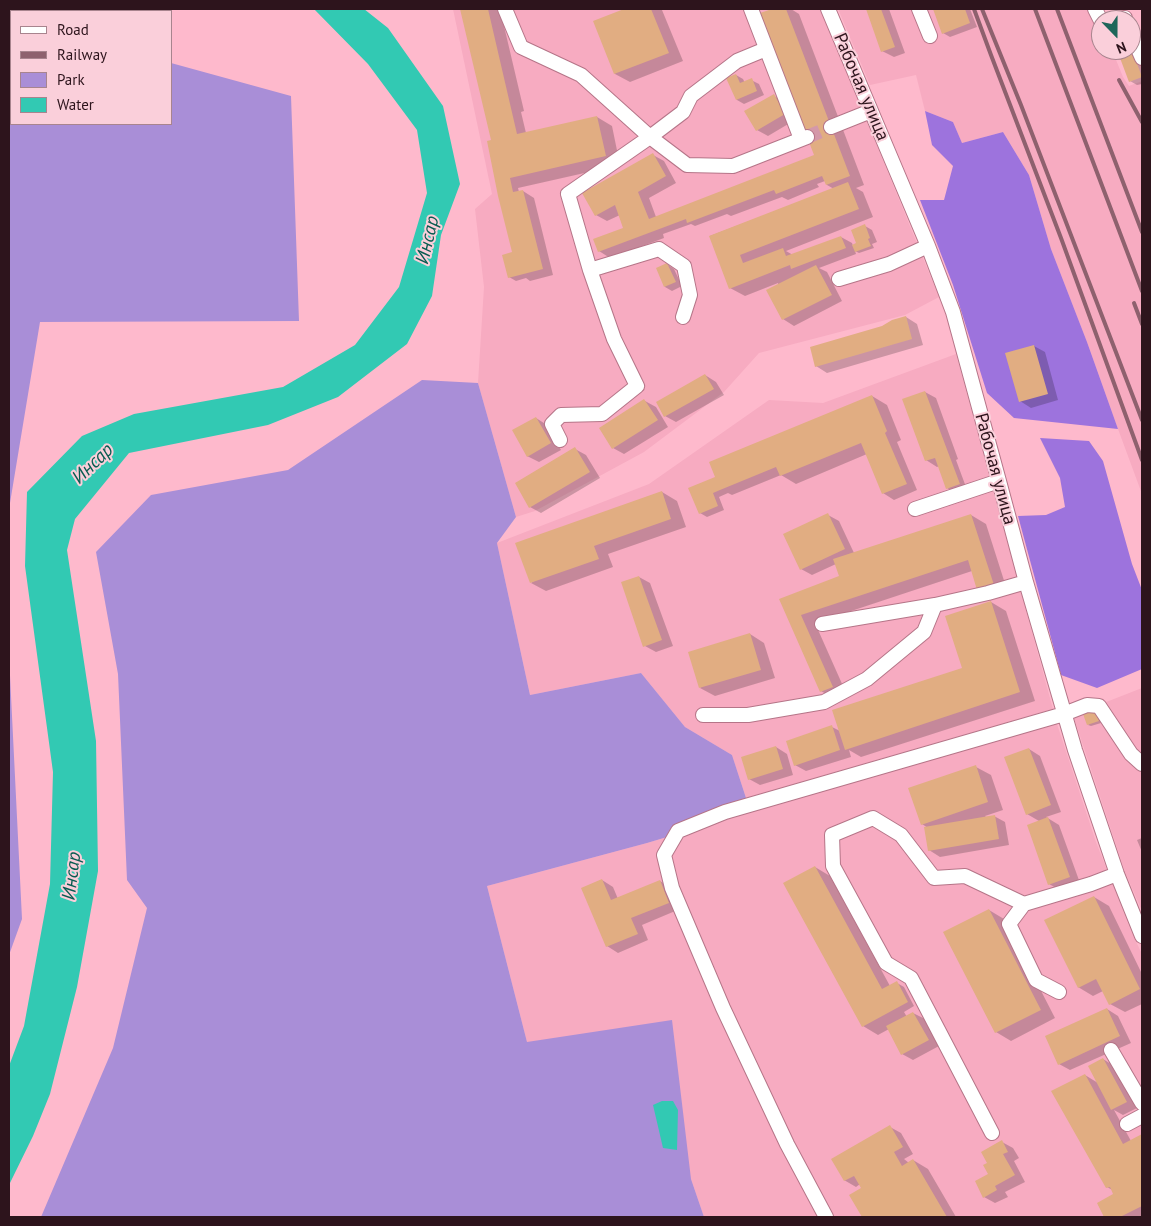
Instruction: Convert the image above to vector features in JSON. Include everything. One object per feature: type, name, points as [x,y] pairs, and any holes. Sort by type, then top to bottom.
[{"type":"street","points":[[504,9],[521,47],[581,75],[650,137],[687,164],[733,166],[804,138],[766,50],[751,9]]},
{"type":"street","name":"Рабочая улица","points":[[828,9],[928,246],[953,312],[1064,714],[1117,874],[1142,936]]},
{"type":"street","points":[[919,9],[930,36]]},
{"type":"street","points":[[560,440],[552,424],[561,415],[602,414],[637,386],[614,338],[590,270],[568,194],[683,112],[691,96],[737,61],[766,50]]},
{"type":"street","points":[[831,127],[871,111]]},
{"type":"street","points":[[839,279],[889,264],[928,246]]},
{"type":"street","points":[[590,270],[659,249],[684,266],[690,295],[683,317]]},
{"type":"street","points":[[915,509],[999,481]]},
{"type":"street","points":[[822,624],[934,605],[1026,582]]},
{"type":"street","points":[[703,715],[748,715],[824,702],[867,680],[924,632],[934,605]]},
{"type":"street","points":[[826,1217],[787,1144],[723,1008],[672,888],[664,855],[678,831],[726,812],[1064,714],[1087,705],[1099,706],[1131,754],[1142,764]]},
{"type":"street","points":[[992,1133],[911,978],[886,963],[837,874],[833,866],[832,835],[873,818],[901,835],[934,878],[966,876],[1024,904]]},
{"type":"street","points":[[1059,992],[1036,980],[1009,924],[1024,904],[1091,884],[1117,874]]},
{"type":"street","points":[[1111,1050],[1137,1083],[1142,1103]]},
{"type":"street","points":[[1127,1124],[1142,1116]]},
{"type":"shaded area","points":[[453,9],[821,9],[939,297],[905,315],[759,353],[724,392],[644,452],[535,511],[516,517],[478,383],[484,287],[475,209],[492,194]]},
{"type":"shaded area","points":[[838,9],[1096,9],[1091,10],[1091,60],[1116,60],[1129,86],[1142,81],[1142,494],[1051,249],[1029,175],[1003,132],[962,143],[953,122],[925,111],[916,75],[870,85]]},
{"type":"shaded area","points":[[925,111],[953,122],[962,143],[1003,132],[1029,175],[1051,249],[1118,429],[1014,418],[987,393],[953,285],[920,200],[944,200],[953,166],[932,145]]},
{"type":"shaded area","points":[[956,354],[1053,709],[746,798],[732,755],[685,727],[641,673],[530,695],[497,543],[649,484],[769,400],[823,403]]},
{"type":"shaded area","points":[[1040,438],[1089,441],[1103,461],[1132,564],[1142,590],[1142,669],[1097,688],[1061,675],[1018,516],[1046,515],[1065,507],[1060,478]]},
{"type":"shaded area","points":[[1142,688],[1142,911],[1125,872],[1073,715]]},
{"type":"shaded area","points":[[1057,724],[1096,842],[1142,954],[1142,1217],[704,1217],[691,1179],[527,1042],[487,886],[647,843]]},
{"type":"green space","points":[[9,9],[43,9],[10,10],[10,125],[172,125],[172,63],[291,96],[299,321],[40,322],[9,509]]},
{"type":"green space","points":[[422,380],[478,383],[516,517],[497,543],[530,695],[641,673],[685,727],[732,755],[746,798],[747,813],[647,843],[487,886],[527,1042],[672,1020],[691,1179],[704,1217],[41,1217],[113,1048],[147,908],[127,880],[118,674],[96,552],[151,495],[288,470]]},
{"type":"green space","points":[[9,655],[22,919],[9,955]]},
{"type":"water","name":"Инсар","points":[[314,9],[364,9],[388,28],[443,106],[460,184],[441,235],[432,296],[407,344],[338,397],[268,425],[129,453],[75,519],[67,550],[96,741],[98,871],[77,987],[50,1094],[33,1136],[9,1185],[9,1066],[24,1026],[50,884],[53,772],[25,566],[27,492],[82,436],[134,414],[283,387],[355,345],[399,287],[427,193],[417,130],[368,64]]},
{"type":"water","points":[[662,1101],[673,1101],[678,1110],[677,1150],[663,1148],[653,1105]]},
{"type":"building","points":[[460,9],[488,9],[517,134],[597,116],[606,156],[510,178],[513,192],[523,190],[543,269],[508,278],[502,255],[512,252],[487,141],[491,140]]},
{"type":"building","points":[[624,9],[651,9],[669,53],[614,74],[593,21]]},
{"type":"building","points":[[772,9],[786,9],[850,176],[826,185],[822,176],[776,194],[774,190],[687,223],[686,219],[598,252],[593,239],[623,228],[615,205],[595,216],[582,193],[653,153],[666,176],[638,192],[649,219],[814,155],[760,13]]},
{"type":"building","points":[[866,9],[881,9],[895,47],[881,52]]},
{"type":"building","points":[[933,9],[965,9],[970,23],[942,34]]},
{"type":"building","points":[[1121,60],[1136,60],[1142,77],[1129,82]]},
{"type":"building","points":[[736,74],[740,83],[752,78],[757,91],[736,100],[726,78]]},
{"type":"building","points":[[774,94],[785,114],[756,131],[744,111]]},
{"type":"building","points":[[848,182],[859,209],[740,255],[743,263],[783,248],[786,256],[841,236],[846,248],[791,269],[790,265],[729,289],[709,236]]},
{"type":"building","points":[[865,224],[871,246],[855,252],[852,245],[856,243],[851,230]]},
{"type":"building","points":[[667,263],[676,282],[664,287],[656,268]]},
{"type":"building","points":[[816,265],[832,295],[782,320],[766,290]]},
{"type":"building","points":[[906,316],[912,339],[815,367],[810,347],[882,326],[892,320]]},
{"type":"building","points":[[1034,345],[1048,394],[1019,402],[1005,353]]},
{"type":"building","points":[[705,374],[714,389],[664,417],[656,402]]},
{"type":"building","points":[[925,391],[960,484],[946,489],[935,458],[925,461],[902,399]]},
{"type":"building","points":[[872,395],[887,431],[885,433],[907,484],[882,494],[861,443],[780,476],[776,467],[713,493],[718,506],[699,514],[688,488],[715,477],[709,462]]},
{"type":"building","points":[[644,399],[658,420],[612,449],[599,428]]},
{"type":"building","points":[[536,417],[551,443],[527,457],[512,430]]},
{"type":"building","points":[[575,447],[590,472],[529,508],[515,483]]},
{"type":"building","points":[[662,491],[671,519],[594,546],[599,559],[530,583],[515,543]]},
{"type":"building","points":[[828,513],[845,549],[800,570],[783,534]]},
{"type":"building","points":[[971,514],[994,585],[977,590],[968,560],[801,615],[833,687],[820,692],[779,599],[839,576],[833,559]]},
{"type":"building","points":[[639,576],[662,640],[643,647],[621,582]]},
{"type":"building","points":[[991,601],[1020,692],[845,750],[832,710],[962,668],[945,616]]},
{"type":"building","points":[[750,633],[761,670],[699,688],[688,652]]},
{"type":"building","points":[[1095,710],[1099,721],[1087,725],[1083,714]]},
{"type":"building","points":[[832,725],[840,750],[794,766],[786,741]]},
{"type":"building","points":[[776,746],[783,769],[748,780],[741,757]]},
{"type":"building","points":[[1029,748],[1051,805],[1026,815],[1004,757]]},
{"type":"building","points":[[976,765],[988,802],[921,825],[908,788]]},
{"type":"building","points":[[995,815],[999,839],[928,851],[924,827]]},
{"type":"building","points":[[1048,817],[1070,877],[1048,885],[1027,825]]},
{"type":"building","points":[[815,866],[882,989],[897,981],[908,1002],[862,1027],[783,883]]},
{"type":"building","points":[[602,879],[611,900],[660,880],[669,903],[631,918],[638,934],[606,947],[581,888]]},
{"type":"building","points":[[1094,896],[1140,989],[1109,1005],[1096,979],[1078,988],[1044,920]]},
{"type":"building","points":[[989,909],[1041,1010],[995,1033],[943,932]]},
{"type":"building","points":[[1107,1008],[1120,1036],[1058,1065],[1045,1036]]},
{"type":"building","points":[[913,1012],[929,1040],[901,1055],[886,1026]]},
{"type":"building","points":[[1103,1058],[1127,1102],[1111,1110],[1088,1066]]},
{"type":"building","points":[[1085,1074],[1123,1144],[1142,1134],[1142,1206],[1120,1217],[1104,1217],[1097,1203],[1113,1194],[1110,1187],[1106,1188],[1051,1091]]},
{"type":"building","points":[[890,1125],[903,1147],[894,1152],[902,1166],[913,1159],[947,1217],[862,1217],[849,1195],[861,1188],[854,1176],[844,1181],[831,1159]]},
{"type":"building","points":[[1002,1140],[1008,1152],[1003,1154],[1015,1175],[995,1186],[997,1190],[983,1198],[975,1181],[988,1174],[983,1165],[987,1163],[981,1152]]},
{"type":"tunnel","points":[[807,137],[831,127]]},
{"type":"railway","points":[[974,9],[1061,238],[1142,460]]},
{"type":"railway","points":[[982,9],[1021,105],[1142,420]]},
{"type":"railway","points":[[1035,9],[1142,291]]},
{"type":"railway","points":[[1057,9],[1142,232]]},
{"type":"railway","points":[[1119,80],[1142,122]]},
{"type":"railway","points":[[1134,303],[1142,324]]}]
